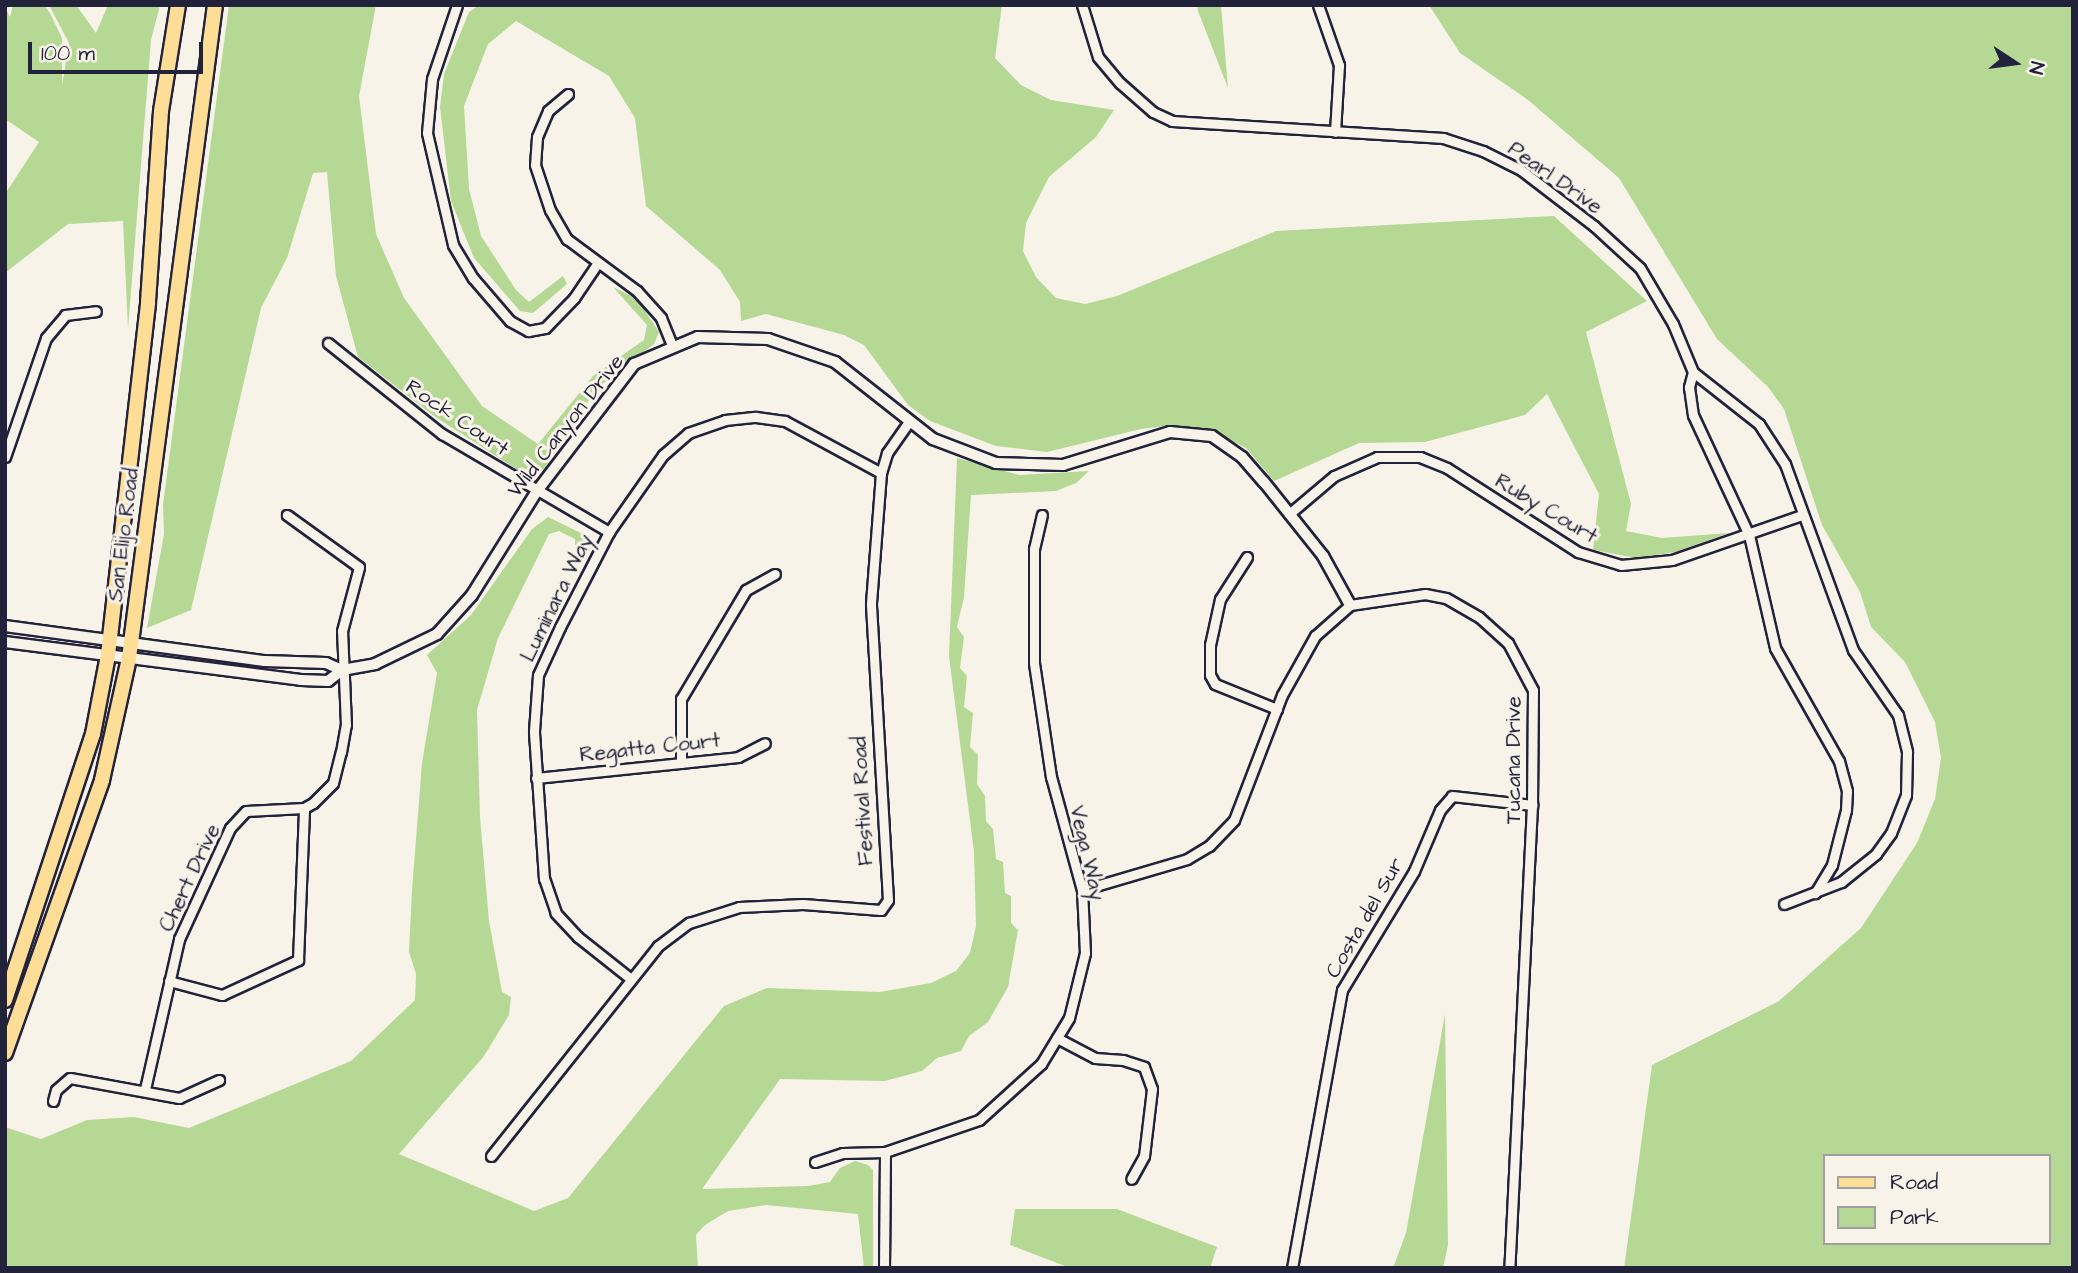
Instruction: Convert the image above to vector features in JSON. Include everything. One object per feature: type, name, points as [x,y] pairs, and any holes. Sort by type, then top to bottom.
[{"type":"main road","name":"San Elijo Road","points":[[5,1000],[93,734],[108,655],[148,302],[161,111],[178,5]]},
{"type":"main road","name":"San Elijo Road","points":[[5,1053],[102,780],[129,658],[215,5]]},
{"type":"street","points":[[457,5],[432,79],[427,133],[453,245],[473,278],[510,321],[528,331],[545,328],[574,298],[597,264]]},
{"type":"street","name":"Pearl Drive","points":[[1082,5],[1098,57],[1120,83],[1153,112],[1192,125],[1443,138],[1483,150],[1521,170],[1594,226],[1640,268],[1673,324],[1693,372],[1689,387],[1693,415],[1749,535],[1775,648],[1839,761],[1847,791],[1832,865],[1815,893]]},
{"type":"street","points":[[1318,5],[1339,65],[1335,132]]},
{"type":"street","points":[[568,94],[548,111],[537,137],[535,165],[550,210],[567,239],[597,264],[637,291],[661,318],[673,347]]},
{"type":"street","points":[[5,457],[46,338],[65,315],[96,311]]},
{"type":"street","name":"Wild Canyon Drive","points":[[5,642],[301,680],[328,681],[342,670],[375,664],[437,634],[472,595],[537,491],[634,364],[698,337],[768,339],[835,362],[933,439],[996,463],[1063,464],[1170,432],[1212,436],[1242,457],[1289,514],[1323,556],[1350,605]]},
{"type":"street","name":"Rock Court","points":[[328,343],[442,434],[608,532]]},
{"type":"street","points":[[1693,372],[1732,398],[1759,424],[1786,464],[1802,515],[1853,650],[1898,715],[1908,772],[1906,795],[1891,833],[1876,854],[1856,873],[1815,893],[1784,904]]},
{"type":"street","name":"Luminara Way","points":[[631,979],[578,936],[556,913],[544,878],[536,778],[538,675],[608,532],[663,455],[688,433],[724,420],[755,417],[785,421],[881,472]]},
{"type":"street","name":"Festival Road","points":[[631,979],[658,946],[689,923],[739,907],[803,904],[881,910],[888,900],[871,603],[881,472],[909,421]]},
{"type":"street","name":"Ruby Court","points":[[1289,514],[1334,476],[1377,457],[1420,457],[1447,468],[1578,552],[1600,561],[1642,565],[1672,560],[1802,515]]},
{"type":"street","points":[[169,981],[222,995],[298,960],[304,808],[333,783],[346,725],[342,631],[359,568],[287,515]]},
{"type":"street","name":"Vega Way","points":[[815,1162],[843,1153],[886,1152],[978,1121],[1041,1064],[1069,1018],[1085,953],[1082,890],[1051,777],[1034,663],[1034,549],[1042,515]]},
{"type":"street","points":[[1247,557],[1220,599],[1210,645],[1210,674],[1215,684],[1277,709]]},
{"type":"street","points":[[681,763],[681,699],[746,590],[775,574]]},
{"type":"street","name":"Tucana Drive","points":[[1082,890],[1133,877],[1209,846],[1234,820],[1277,709],[1315,636],[1350,605],[1402,594],[1446,598],[1479,617],[1508,643],[1533,690],[1532,804],[1509,1268]]},
{"type":"street","name":"Wild Canyon Drive","points":[[5,626],[265,661],[327,663],[342,670]]},
{"type":"street","name":"Regatta Court","points":[[536,778],[738,757],[765,743]]},
{"type":"street","name":"Costa del Sur","points":[[1292,1268],[1342,990],[1414,871],[1440,810],[1452,796],[1532,804]]},
{"type":"street","name":"Chert Drive","points":[[145,1089],[179,939],[230,828],[246,811],[304,808]]},
{"type":"street","points":[[491,1156],[631,979]]},
{"type":"street","points":[[1057,1038],[1094,1058],[1144,1067],[1152,1089],[1146,1143],[1144,1156],[1131,1179]]},
{"type":"street","points":[[54,1101],[56,1090],[70,1078],[145,1089],[179,1098],[219,1080]]},
{"type":"street","points":[[884,1268],[886,1152]]},
{"type":"green space","points":[[13,5],[44,5],[50,13],[62,38],[62,85],[69,43],[49,5],[76,5],[96,33],[108,5],[160,5],[151,40],[128,329],[123,221],[68,224],[5,273],[5,194],[39,142],[5,119],[5,7],[10,17]]},
{"type":"green space","points":[[229,5],[376,5],[359,96],[376,234],[404,298],[482,406],[538,444],[593,376],[644,340],[647,325],[613,287],[637,299],[659,332],[654,344],[596,389],[544,469],[524,474],[434,416],[358,357],[336,276],[327,172],[313,173],[287,258],[261,308],[191,610],[147,628],[164,534],[163,505]]},
{"type":"green space","points":[[479,5],[1002,5],[995,58],[1021,85],[1051,100],[1114,110],[1096,137],[1049,177],[1026,223],[1023,251],[1036,277],[1056,298],[1085,304],[1117,296],[1276,231],[1554,216],[1647,301],[1586,332],[1631,504],[1626,531],[1662,538],[1729,533],[1676,552],[1636,558],[1593,550],[1599,494],[1547,394],[1525,415],[1425,442],[1359,443],[1274,481],[1246,448],[1211,430],[1173,425],[1141,429],[1047,452],[996,446],[930,421],[908,405],[864,345],[844,335],[766,314],[741,321],[740,302],[720,270],[646,206],[635,118],[609,76],[516,21],[488,44],[464,106],[469,189],[481,236],[516,290],[529,302],[563,276],[567,284],[533,313],[520,311],[474,258],[451,201],[440,107],[444,74],[469,12]]},
{"type":"green space","points":[[1197,5],[1221,5],[1228,88],[1198,11]]},
{"type":"green space","points":[[1429,5],[2073,5],[2073,1268],[1624,1268],[1652,1065],[1779,1001],[1861,928],[1917,843],[1935,799],[1941,758],[1935,722],[1905,662],[1871,627],[1860,592],[1822,525],[1784,409],[1768,387],[1717,339],[1619,178],[1528,100],[1460,53]]},
{"type":"green space","points":[[957,458],[1019,475],[1089,471],[1076,483],[1056,491],[971,495],[964,597],[957,627],[964,637],[960,668],[967,676],[964,707],[973,713],[970,747],[978,755],[977,784],[985,796],[986,821],[993,829],[996,859],[1003,862],[1005,893],[1011,896],[1011,923],[1018,930],[1008,987],[988,1022],[969,1036],[961,1051],[937,1058],[922,1071],[885,1081],[780,1079],[702,1189],[808,1186],[830,1182],[840,1168],[855,1161],[868,1165],[873,1170],[873,1268],[864,1268],[858,1214],[766,1205],[728,1211],[705,1225],[696,1235],[698,1268],[5,1268],[5,1127],[41,1139],[87,1120],[134,1117],[189,1128],[351,1061],[415,1000],[416,974],[409,952],[412,890],[422,763],[437,673],[427,655],[471,615],[532,529],[548,517],[585,535],[591,547],[588,553],[575,545],[575,539],[559,531],[549,534],[498,638],[477,710],[480,817],[489,921],[502,992],[511,997],[509,1015],[484,1056],[399,1154],[534,1211],[568,1198],[724,1006],[767,988],[880,992],[931,983],[956,971],[970,953],[976,926],[974,852],[949,656]]},
{"type":"green space","points":[[1445,1014],[1448,1245],[1443,1268],[1393,1268],[1406,1233]]},
{"type":"green space","points":[[1015,1209],[1117,1209],[1217,1247],[1210,1268],[1070,1268],[1010,1245]]}]
